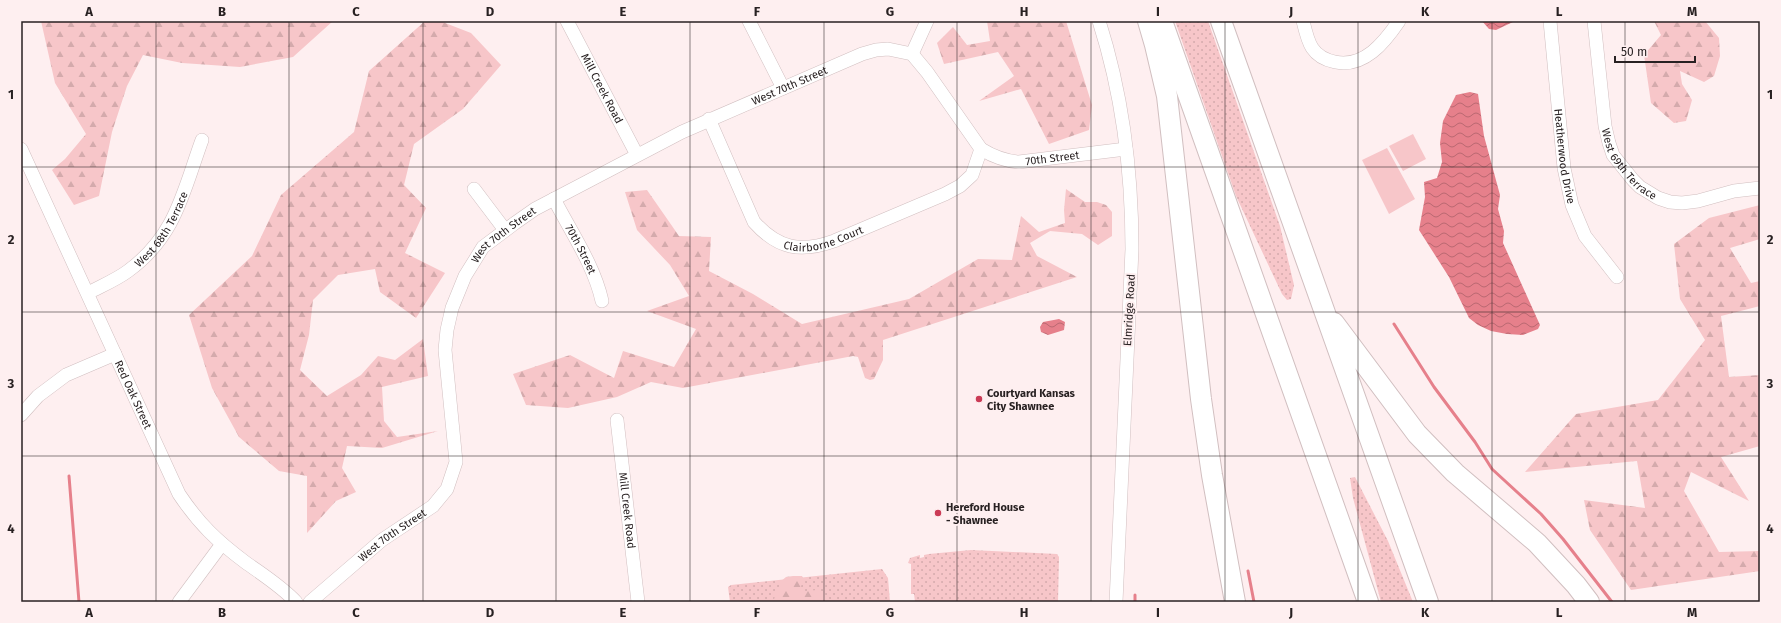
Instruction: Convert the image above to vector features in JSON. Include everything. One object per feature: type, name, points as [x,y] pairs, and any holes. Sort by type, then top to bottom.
[{"type":"highway","points":[[1148,21],[1167,96],[1201,399],[1212,475],[1235,602]]},
{"type":"highway","points":[[1162,21],[1368,602]]},
{"type":"highway","points":[[1221,21],[1428,602]]},
{"type":"highway","points":[[1323,308],[1418,434],[1455,473],[1537,543],[1576,585],[1589,602]]},
{"type":"street","name":"Mill Creek Road","points":[[567,21],[637,155]]},
{"type":"street","points":[[749,21],[783,88]]},
{"type":"street","points":[[927,21],[912,54],[927,72],[981,150]]},
{"type":"street","name":"Elmridge Road","points":[[1099,21],[1122,110],[1132,201],[1132,249],[1116,602]]},
{"type":"street","points":[[1303,21],[1308,40],[1314,51],[1328,60],[1342,63],[1350,63],[1362,59],[1391,32],[1399,21]]},
{"type":"street","name":"Heatherwood Drive","points":[[1550,21],[1563,160],[1572,205],[1585,236],[1617,278]]},
{"type":"street","name":"West 69th Terrace","points":[[1594,21],[1603,111],[1608,143],[1613,155],[1633,180],[1640,187],[1658,198],[1670,202],[1682,203],[1698,201],[1734,191],[1760,188]]},
{"type":"street","name":"West 70th Street","points":[[310,602],[376,544],[433,506],[448,489],[456,462],[446,350],[447,330],[456,295],[473,262],[483,247],[535,209],[709,119],[876,50],[888,49],[912,54]]},
{"type":"street","name":"Clairborne Court","points":[[709,119],[754,222],[765,234],[776,241],[791,247],[804,248],[821,246],[945,194],[960,186],[972,175],[981,150]]},
{"type":"street","name":"West 68th Terrace","points":[[88,293],[127,272],[142,260],[157,244],[172,221],[181,203],[202,140]]},
{"type":"street","name":"Red Oak Street","points":[[21,149],[180,494],[193,514],[207,531],[276,584],[296,602]]},
{"type":"street","name":"70th Street","points":[[981,150],[994,157],[1019,162],[1126,149]]},
{"type":"street","points":[[474,189],[505,230]]},
{"type":"street","name":"70th Street","points":[[554,199],[599,288],[602,301]]},
{"type":"street","points":[[21,415],[38,396],[66,375],[115,354]]},
{"type":"street","name":"Mill Creek Road","points":[[617,420],[638,602]]},
{"type":"street","points":[[179,602],[222,544]]},
{"type":"green space","points":[[41,21],[333,21],[293,57],[240,67],[182,63],[143,55],[127,86],[112,132],[99,196],[74,205],[52,170],[65,159],[86,134],[55,83]]},
{"type":"green space","points":[[425,21],[440,21],[471,33],[501,65],[463,109],[414,144],[404,185],[426,208],[405,253],[445,273],[416,318],[380,292],[375,269],[338,275],[313,300],[309,335],[300,370],[327,396],[361,375],[378,356],[395,360],[423,339],[428,376],[382,387],[384,421],[397,437],[438,431],[382,448],[347,446],[342,468],[356,492],[336,501],[307,533],[307,476],[279,471],[239,437],[212,388],[189,315],[252,256],[281,195],[354,132],[369,71]]},
{"type":"green space","points":[[987,21],[1066,21],[1092,105],[1089,130],[1049,144],[1021,89],[979,101],[1014,76],[998,52],[944,64],[937,43],[953,27],[967,45],[990,41]]},
{"type":"green space","points":[[1175,21],[1208,21],[1280,226],[1294,285],[1291,299],[1287,300],[1282,294],[1236,196]]},
{"type":"green space","points":[[1654,21],[1705,21],[1719,38],[1720,56],[1714,76],[1704,82],[1680,71],[1682,84],[1692,100],[1686,121],[1674,123],[1651,103],[1644,55],[1661,35]]},
{"type":"green space","points":[[1413,134],[1426,159],[1403,171],[1389,146]]},
{"type":"green space","points":[[1387,148],[1415,199],[1389,214],[1362,160]]},
{"type":"green space","points":[[1066,189],[1085,202],[1097,202],[1106,205],[1112,212],[1112,236],[1098,245],[1082,234],[1050,231],[1030,243],[1037,256],[1077,277],[883,340],[883,360],[874,379],[870,380],[865,378],[858,357],[853,356],[683,388],[651,382],[617,397],[568,408],[526,405],[513,374],[570,355],[614,378],[623,351],[674,367],[696,329],[647,311],[689,296],[670,265],[637,230],[625,192],[647,190],[679,236],[711,237],[709,271],[753,294],[802,324],[909,299],[978,259],[1012,260],[1021,216],[1039,232],[1065,223],[1064,210]]},
{"type":"green space","points":[[1760,205],[1760,239],[1730,248],[1751,283],[1760,281],[1760,306],[1721,316],[1729,377],[1760,375],[1760,446],[1721,457],[1749,501],[1691,472],[1684,491],[1719,552],[1760,551],[1760,571],[1631,590],[1590,530],[1584,500],[1645,508],[1637,461],[1525,472],[1576,414],[1658,400],[1705,340],[1680,299],[1674,244],[1709,218]]},
{"type":"green space","points":[[1355,477],[1388,541],[1413,602],[1381,602],[1353,498],[1350,478]]},
{"type":"green space","points":[[971,550],[1057,554],[1059,557],[1058,602],[915,602],[914,594],[911,594],[911,564],[908,563],[910,558],[920,555],[920,558],[929,554]]},
{"type":"green space","points":[[882,569],[888,578],[890,602],[730,602],[728,587],[731,585]]},
{"type":"green space","points":[[802,576],[804,580],[800,588],[802,592],[817,591],[826,602],[774,602],[780,582],[786,577]]},
{"type":"water","points":[[1482,21],[1515,21],[1496,30],[1489,29]]},
{"type":"water","points":[[1470,92],[1478,94],[1484,136],[1500,195],[1498,209],[1504,231],[1503,243],[1540,325],[1538,329],[1523,335],[1491,331],[1478,325],[1469,318],[1449,277],[1419,230],[1425,197],[1424,182],[1437,178],[1442,162],[1440,143],[1443,121],[1456,95]]},
{"type":"water","points":[[1059,319],[1065,322],[1064,330],[1048,335],[1041,332],[1040,327],[1043,322]]},
{"type":"waterway","points":[[1394,324],[1434,387],[1475,442],[1492,469],[1541,514],[1563,539],[1612,602]]},
{"type":"waterway","points":[[69,476],[79,602]]},
{"type":"waterway","points":[[1248,571],[1254,602]]},
{"type":"waterway","points":[[1135,595],[1135,602]]},
{"type":"place","name":"Courtyard Kansas City Shawnee","points":[[979,399]]},
{"type":"place","name":"Hereford House - Shawnee","points":[[938,513]]}]
